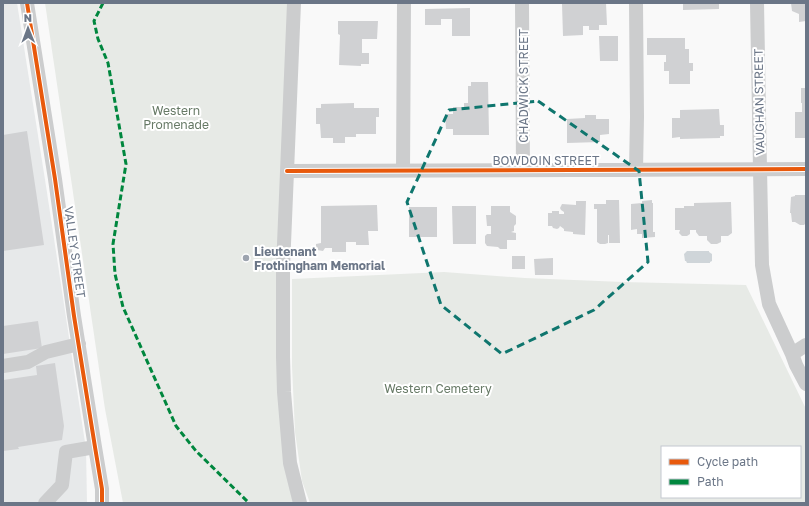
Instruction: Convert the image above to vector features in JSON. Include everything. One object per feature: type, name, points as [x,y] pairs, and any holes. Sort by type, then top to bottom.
[{"type":"street","name":"VALLEY STREET","points":[[27,3],[55,179],[78,344],[96,447],[102,489],[102,503]]},
{"type":"street","points":[[294,3],[283,268],[284,392],[290,463],[300,503]]},
{"type":"street","points":[[403,170],[404,3]]},
{"type":"street","name":"CHADWICK STREET","points":[[522,3],[523,170]]},
{"type":"street","points":[[636,3],[636,170]]},
{"type":"street","name":"VAUGHAN STREET","points":[[757,3],[762,265],[769,304],[806,384]]},
{"type":"street","name":"BOWDOIN STREET","points":[[287,170],[806,169]]},
{"type":"street","points":[[3,366],[28,362],[46,352],[78,344]]},
{"type":"street","points":[[792,354],[806,345]]},
{"type":"street","points":[[45,503],[62,485],[66,452],[96,447]]},
{"type":"highlighted area","points":[[538,101],[639,171],[648,262],[594,310],[502,354],[441,305],[407,202],[449,110]]},
{"type":"shaded area","points":[[3,3],[17,3],[86,449],[87,503],[3,503]]},
{"type":"shaded area","points":[[687,251],[709,251],[712,254],[712,261],[710,263],[687,263],[685,261],[684,254]]},
{"type":"green space","name":"Western Promenade","points":[[45,3],[294,3],[283,323],[300,503],[123,503],[105,409]]},
{"type":"green space","name":"Western Cemetery","points":[[444,272],[525,278],[746,285],[806,409],[806,503],[310,503],[302,481],[295,432],[292,366],[292,279]]},
{"type":"building","points":[[606,3],[607,25],[599,25],[599,30],[589,30],[589,26],[583,26],[583,35],[563,36],[562,4]]},
{"type":"building","points":[[683,3],[719,3],[719,9],[683,10]]},
{"type":"building","points":[[791,3],[806,3],[806,21],[799,22],[799,14],[792,11]]},
{"type":"building","points":[[470,8],[470,36],[452,36],[452,19],[441,19],[441,25],[425,25],[425,9]]},
{"type":"building","points":[[338,21],[378,21],[377,39],[362,39],[362,53],[369,53],[369,64],[361,64],[361,66],[339,65],[340,35],[338,34]]},
{"type":"building","points":[[599,36],[618,36],[618,61],[600,61]]},
{"type":"building","points":[[647,38],[685,38],[685,49],[689,49],[689,63],[693,63],[693,71],[690,71],[690,84],[669,84],[669,71],[664,71],[666,55],[647,55]]},
{"type":"building","points":[[471,82],[488,82],[489,135],[453,135],[453,129],[446,129],[445,114],[453,114],[453,107],[464,107],[464,103],[468,103],[468,86],[471,86]]},
{"type":"building","points":[[801,88],[806,88],[806,138],[795,138],[795,112],[802,112]]},
{"type":"building","points":[[354,103],[354,108],[379,108],[379,117],[376,117],[376,134],[356,134],[356,137],[345,137],[345,143],[333,143],[333,138],[321,138],[320,124],[316,124],[316,108],[321,108],[321,104]]},
{"type":"building","points":[[719,109],[720,125],[724,125],[724,136],[720,136],[720,138],[672,138],[672,118],[680,118],[680,110]]},
{"type":"building","points":[[585,115],[596,115],[596,119],[609,119],[609,134],[600,135],[600,142],[567,143],[567,119],[585,118]]},
{"type":"building","points":[[27,131],[44,245],[3,251],[3,135]]},
{"type":"building","points":[[795,195],[806,195],[806,223],[804,225],[792,222],[790,213],[791,197]]},
{"type":"building","points":[[606,200],[619,200],[620,243],[609,243],[609,235],[608,243],[600,244],[597,242],[597,209],[594,209],[594,204],[606,204]]},
{"type":"building","points":[[652,200],[653,232],[655,232],[655,237],[642,238],[642,234],[637,234],[637,229],[631,230],[631,204]]},
{"type":"building","points":[[576,201],[586,201],[585,235],[573,234],[573,232],[564,231],[564,229],[560,226],[557,229],[553,228],[552,226],[548,226],[548,213],[552,213],[552,211],[559,211],[559,214],[564,214],[560,208],[562,204],[576,205]]},
{"type":"building","points":[[731,202],[732,233],[728,236],[721,236],[721,242],[717,244],[711,244],[707,240],[707,236],[699,236],[696,230],[690,230],[690,234],[687,236],[682,236],[679,233],[680,230],[675,230],[675,208],[694,206],[694,203]]},
{"type":"building","points":[[377,205],[378,231],[368,231],[369,245],[356,245],[356,242],[346,242],[346,252],[332,252],[332,248],[325,248],[323,251],[317,250],[316,244],[321,243],[321,206]]},
{"type":"building","points":[[452,206],[476,206],[476,244],[453,244]]},
{"type":"building","points":[[491,206],[510,206],[510,212],[516,216],[514,231],[511,232],[516,233],[516,240],[507,240],[507,249],[487,246],[485,243],[485,236],[487,234],[491,234],[491,226],[487,226],[486,215],[491,215]]},
{"type":"building","points":[[409,207],[437,207],[437,237],[409,237]]},
{"type":"building","points":[[512,256],[525,256],[525,269],[512,269]]},
{"type":"building","points":[[553,258],[553,275],[535,275],[534,259]]},
{"type":"building","points":[[38,321],[42,348],[3,354],[3,326]]},
{"type":"building","points":[[55,363],[64,426],[62,440],[3,451],[3,380],[37,375],[36,366]]},
{"type":"marked path","points":[[103,3],[94,21],[98,39],[108,63],[126,164],[113,244],[115,274],[123,307],[176,426],[196,451],[249,503]]},
{"type":"cycle path","points":[[27,3],[55,179],[74,316],[102,489],[102,503]]},
{"type":"cycle path","points":[[287,171],[806,169]]},
{"type":"place","name":"Lieutenant Frothingham Memorial","points":[[246,258]]}]
